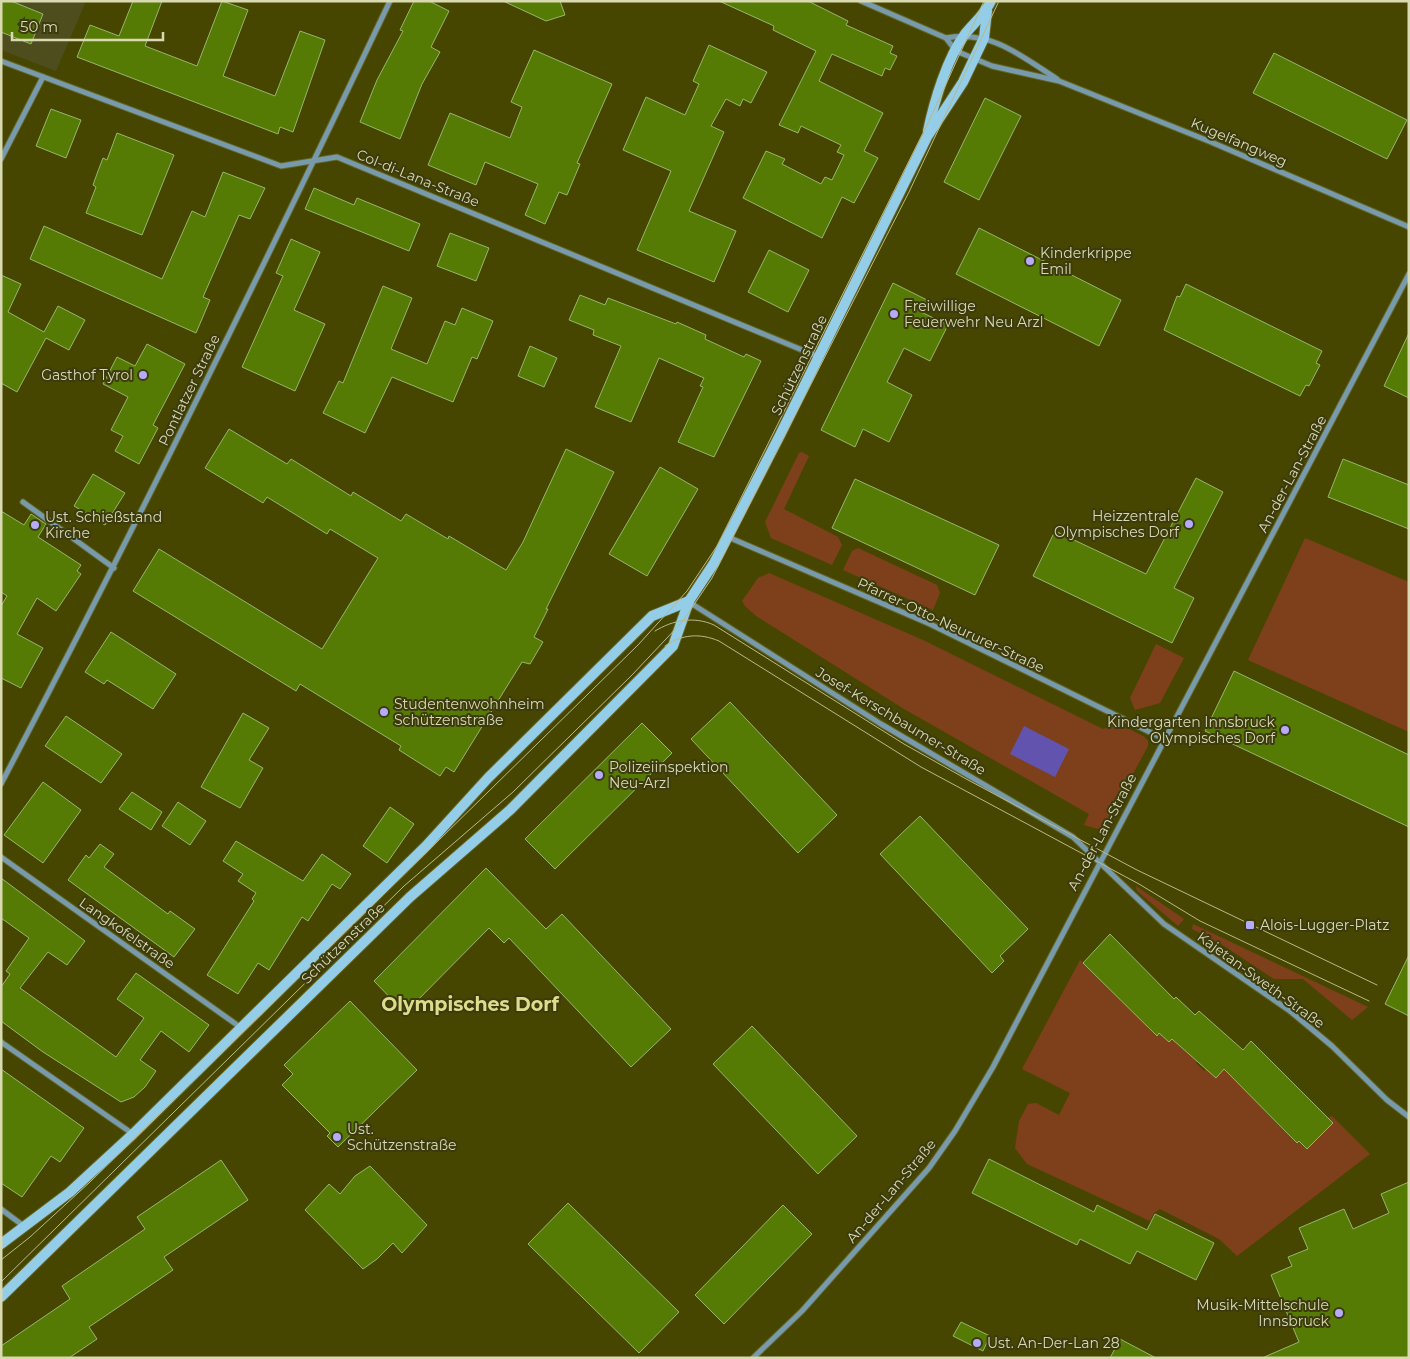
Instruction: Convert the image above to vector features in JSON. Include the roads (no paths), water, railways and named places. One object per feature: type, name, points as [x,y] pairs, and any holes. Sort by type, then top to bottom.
[{"type":"street","name":"Pontlatzer Straße","points":[[1,784],[114,568],[314,162],[390,1]]},
{"type":"street","points":[[861,1],[946,38],[956,51]]},
{"type":"street","points":[[984,38],[989,6]]},
{"type":"street","name":"Schützenstraße","points":[[926,137],[946,71],[964,35],[989,6]]},
{"type":"street","name":"Kugelfangweg","points":[[946,38],[964,35],[984,38],[1004,45],[1059,81]]},
{"type":"street","name":"Schützenstraße","points":[[1,1297],[410,897],[510,810],[673,646],[689,601],[714,563],[728,536],[819,357],[926,137],[962,82],[984,38]]},
{"type":"street","name":"Kugelfangweg","points":[[956,51],[992,66],[1059,81],[1211,142],[1409,227]]},
{"type":"street","name":"Col-di-Lana-Straße","points":[[1,61],[281,166],[337,157],[819,357]]},
{"type":"street","points":[[1,159],[43,76]]},
{"type":"street","name":"An-der-Lan-Straße","points":[[753,1358],[802,1311],[929,1168],[949,1139],[992,1067],[1164,739],[1240,599],[1409,274]]},
{"type":"street","points":[[23,502],[114,568]]},
{"type":"street","name":"Pfarrer-Otto-Neururer-Straße","points":[[728,536],[930,624],[1164,739]]},
{"type":"street","name":"Schützenstraße","points":[[1,1244],[75,1187],[133,1134],[426,846],[488,778],[652,616],[689,601]]},
{"type":"street","name":"Josef-Kerschbaumer-Straße","points":[[689,601],[882,724],[1073,837],[1100,861]]},
{"type":"street","name":"Langkofelstraße","points":[[1,857],[240,1027]]},
{"type":"street","name":"Kajetan-Sweth-Straße","points":[[1100,861],[1164,924],[1290,1011],[1332,1046],[1387,1100],[1409,1117]]},
{"type":"street","points":[[1,1042],[133,1134]]},
{"type":"street","points":[[1,1209],[25,1227]]},
{"type":"tram line","points":[[1,1260],[30,1237],[90,1182],[638,645],[687,591],[717,546],[930,119],[984,1]]},
{"type":"tram line","points":[[1,1282],[404,886],[513,792],[632,675],[683,621],[712,578],[909,192],[999,1]]},
{"type":"tram line","points":[[655,631],[669,624],[684,620],[706,622],[714,625],[904,744],[968,780],[1137,870],[1377,985]]},
{"type":"tram line","points":[[665,646],[678,639],[691,636],[712,638],[719,641],[921,767],[1139,884],[1200,921],[1369,1001]]},
{"type":"place","name":"Kinderkrippe Emil","points":[[1030,261]]},
{"type":"place","name":"Freiwillige Feuerwehr Neu Arzl","points":[[894,314]]},
{"type":"place","name":"Gasthof Tyrol","points":[[143,375]]},
{"type":"place","name":"Heizzentrale Olympisches Dorf","points":[[1189,524]]},
{"type":"place","name":"Ust. Schießstand Kirche","points":[[35,525]]},
{"type":"place","name":"Studentenwohnheim Schützenstraße","points":[[384,712]]},
{"type":"place","name":"Kindergarten Innsbruck Olympisches Dorf","points":[[1285,730]]},
{"type":"place","name":"Polizeiinspektion Neu-Arzl","points":[[599,775]]},
{"type":"place","name":"Alois-Lugger-Platz","points":[[1250,925]]},
{"type":"place","name":"Ust. Schützenstraße","points":[[337,1137]]},
{"type":"place","name":"Musik-Mittelschule Innsbruck","points":[[1339,1313]]},
{"type":"place","name":"Ust. An-Der-Lan 28","points":[[977,1343]]},
{"type":"district","name":"Olympisches Dorf","points":[[470,1004]]}]
